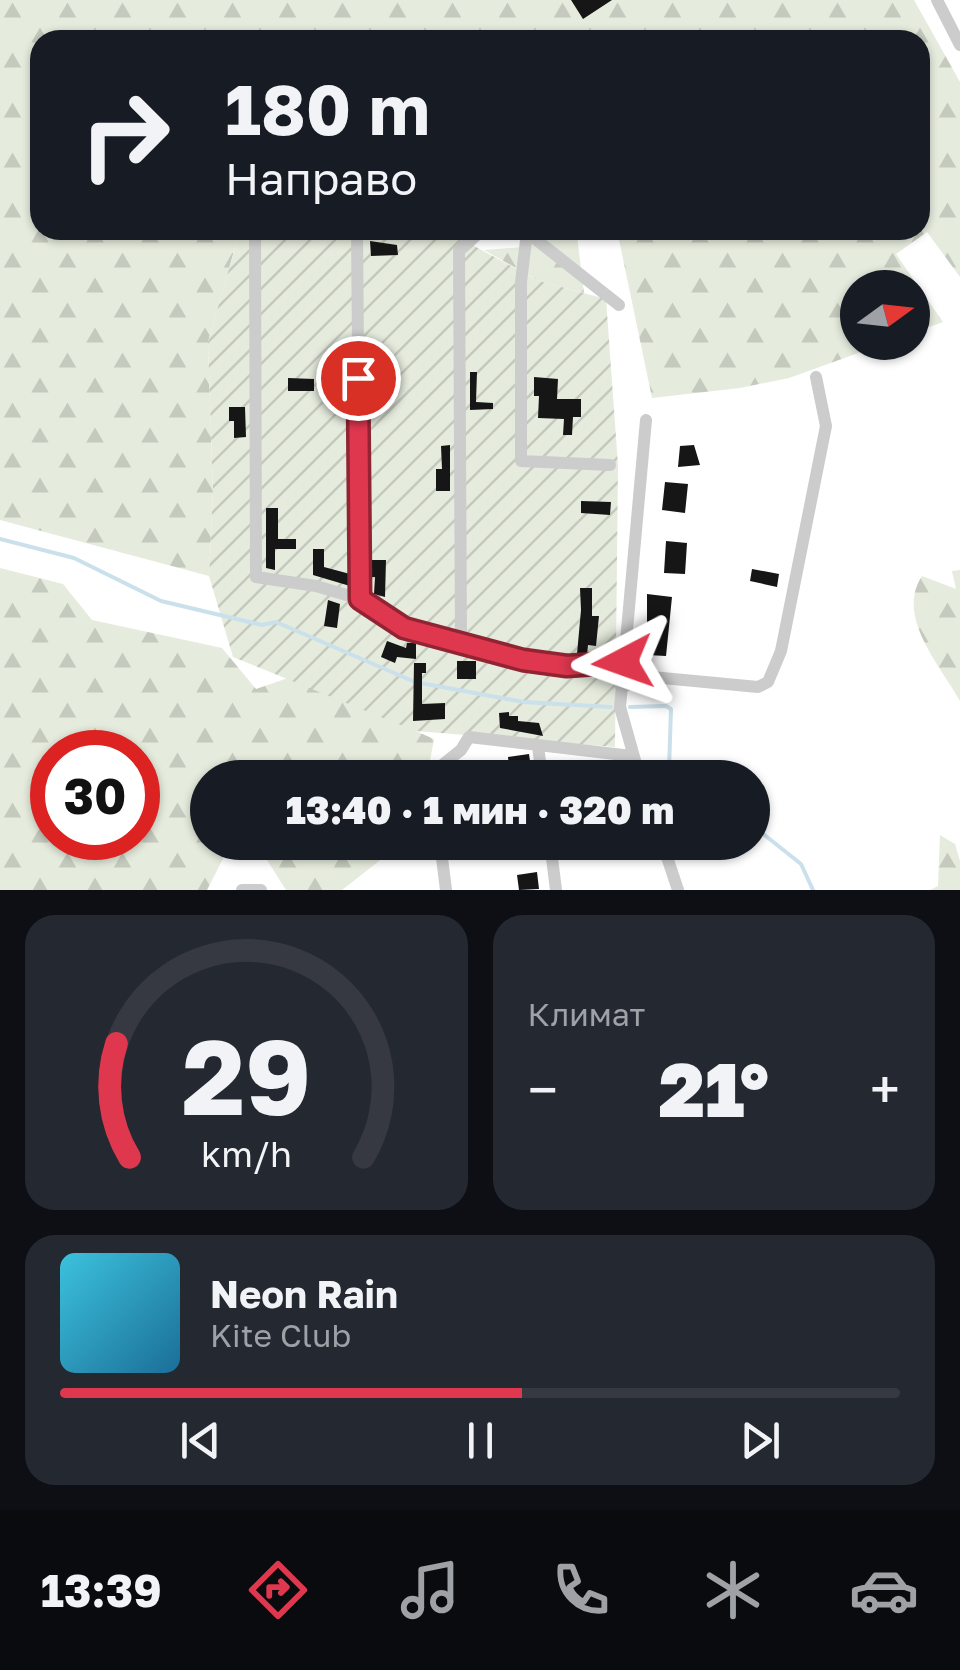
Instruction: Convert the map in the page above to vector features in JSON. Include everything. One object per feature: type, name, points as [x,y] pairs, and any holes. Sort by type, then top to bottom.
[{"type":"street","points":[[937,0],[960,45]]},
{"type":"street","points":[[256,240],[256,577],[316,586],[360,599],[404,628],[523,660],[567,666],[623,662]]},
{"type":"street","points":[[356,240],[360,599]]},
{"type":"street","points":[[460,644],[458,251],[471,240]]},
{"type":"street","points":[[525,240],[521,282],[521,461],[610,465]]},
{"type":"street","points":[[537,240],[618,305]]},
{"type":"street","points":[[621,686],[652,677],[758,687],[768,682],[781,651],[826,426],[816,378]]},
{"type":"street","points":[[633,760],[624,730],[621,686],[646,420]]},
{"type":"street","points":[[448,760],[469,737],[632,756]]},
{"type":"street","points":[[538,746],[540,760]]},
{"type":"street","points":[[442,860],[446,890]]},
{"type":"street","points":[[552,860],[556,890]]},
{"type":"street","points":[[668,860],[678,890]]},
{"type":"street","points":[[242,890],[261,890]]},
{"type":"green space","points":[[0,0],[914,0],[960,82],[960,277],[930,236],[930,30],[30,30],[30,240],[237,240],[208,342],[213,492],[209,576],[0,520]]},
{"type":"green space","points":[[237,240],[463,240],[539,281],[606,299],[618,465],[615,747],[415,731],[233,657],[209,576],[213,492],[208,342]]},
{"type":"green space","points":[[522,240],[577,240],[584,293],[539,281],[484,250],[523,247]]},
{"type":"green space","points":[[619,240],[916,240],[896,254],[907,270],[840,270],[840,360],[789,378],[652,398]]},
{"type":"green space","points":[[930,303],[943,322],[930,327]]},
{"type":"green space","points":[[0,568],[63,584],[92,620],[222,648],[256,689],[291,677],[434,739],[430,760],[190,760],[190,860],[222,860],[207,890],[0,890]]},
{"type":"green space","points":[[960,570],[960,701],[924,641],[914,608],[922,576],[956,589],[952,571]]},
{"type":"green space","points":[[940,835],[955,844],[960,861],[960,890],[930,890],[938,886]]},
{"type":"green space","points":[[267,860],[380,860],[342,890],[286,890]]},
{"type":"building","points":[[571,0],[612,0],[583,19]]},
{"type":"building","points":[[370,241],[397,245],[398,255],[371,256]]},
{"type":"building","points":[[470,372],[477,372],[476,402],[493,403],[493,409],[470,410]]},
{"type":"building","points":[[534,377],[558,379],[557,399],[581,399],[581,417],[573,417],[572,435],[563,435],[564,419],[538,418],[539,396],[534,396]]},
{"type":"building","points":[[288,378],[314,379],[314,391],[288,391]]},
{"type":"building","points":[[229,407],[245,407],[246,437],[234,438]]},
{"type":"building","points":[[450,445],[450,491],[436,491],[436,469],[442,469],[441,446]]},
{"type":"building","points":[[694,445],[700,465],[678,467],[680,446]]},
{"type":"building","points":[[665,482],[688,484],[685,513],[662,510]]},
{"type":"building","points":[[581,501],[611,502],[610,515],[581,513]]},
{"type":"building","points":[[266,508],[278,508],[278,539],[296,539],[296,549],[275,549],[275,570],[266,568]]},
{"type":"building","points":[[666,541],[687,543],[685,574],[664,573]]},
{"type":"building","points":[[313,549],[324,549],[324,567],[350,574],[350,586],[313,575]]},
{"type":"building","points":[[370,560],[386,560],[385,597],[374,594]]},
{"type":"building","points":[[752,569],[779,574],[777,587],[750,581]]},
{"type":"building","points":[[580,588],[592,588],[592,616],[599,616],[596,646],[588,645],[587,655],[577,654]]},
{"type":"building","points":[[647,594],[672,597],[666,656],[647,655]]},
{"type":"building","points":[[328,600],[340,604],[337,628],[324,626]]},
{"type":"building","points":[[387,641],[406,648],[407,643],[416,643],[416,659],[397,657],[395,663],[381,657]]},
{"type":"building","points":[[457,661],[476,661],[476,679],[457,679]]},
{"type":"building","points":[[414,663],[426,663],[426,673],[422,673],[422,704],[445,703],[445,719],[413,721]]},
{"type":"building","points":[[509,712],[509,716],[518,716],[518,721],[539,723],[543,736],[500,728],[499,713]]},
{"type":"building","points":[[529,754],[530,760],[508,760]]},
{"type":"building","points":[[537,872],[539,889],[519,890],[517,875]]},
{"type":"waterway","points":[[0,539],[74,558],[161,601],[262,625],[276,622],[415,682],[524,702],[611,707]]},
{"type":"waterway","points":[[630,707],[671,709],[669,760]]},
{"type":"waterway","points":[[770,839],[801,864],[813,890]]},
{"type":"route","points":[[358,378],[360,599],[404,628],[523,660],[567,666],[623,662]]}]
